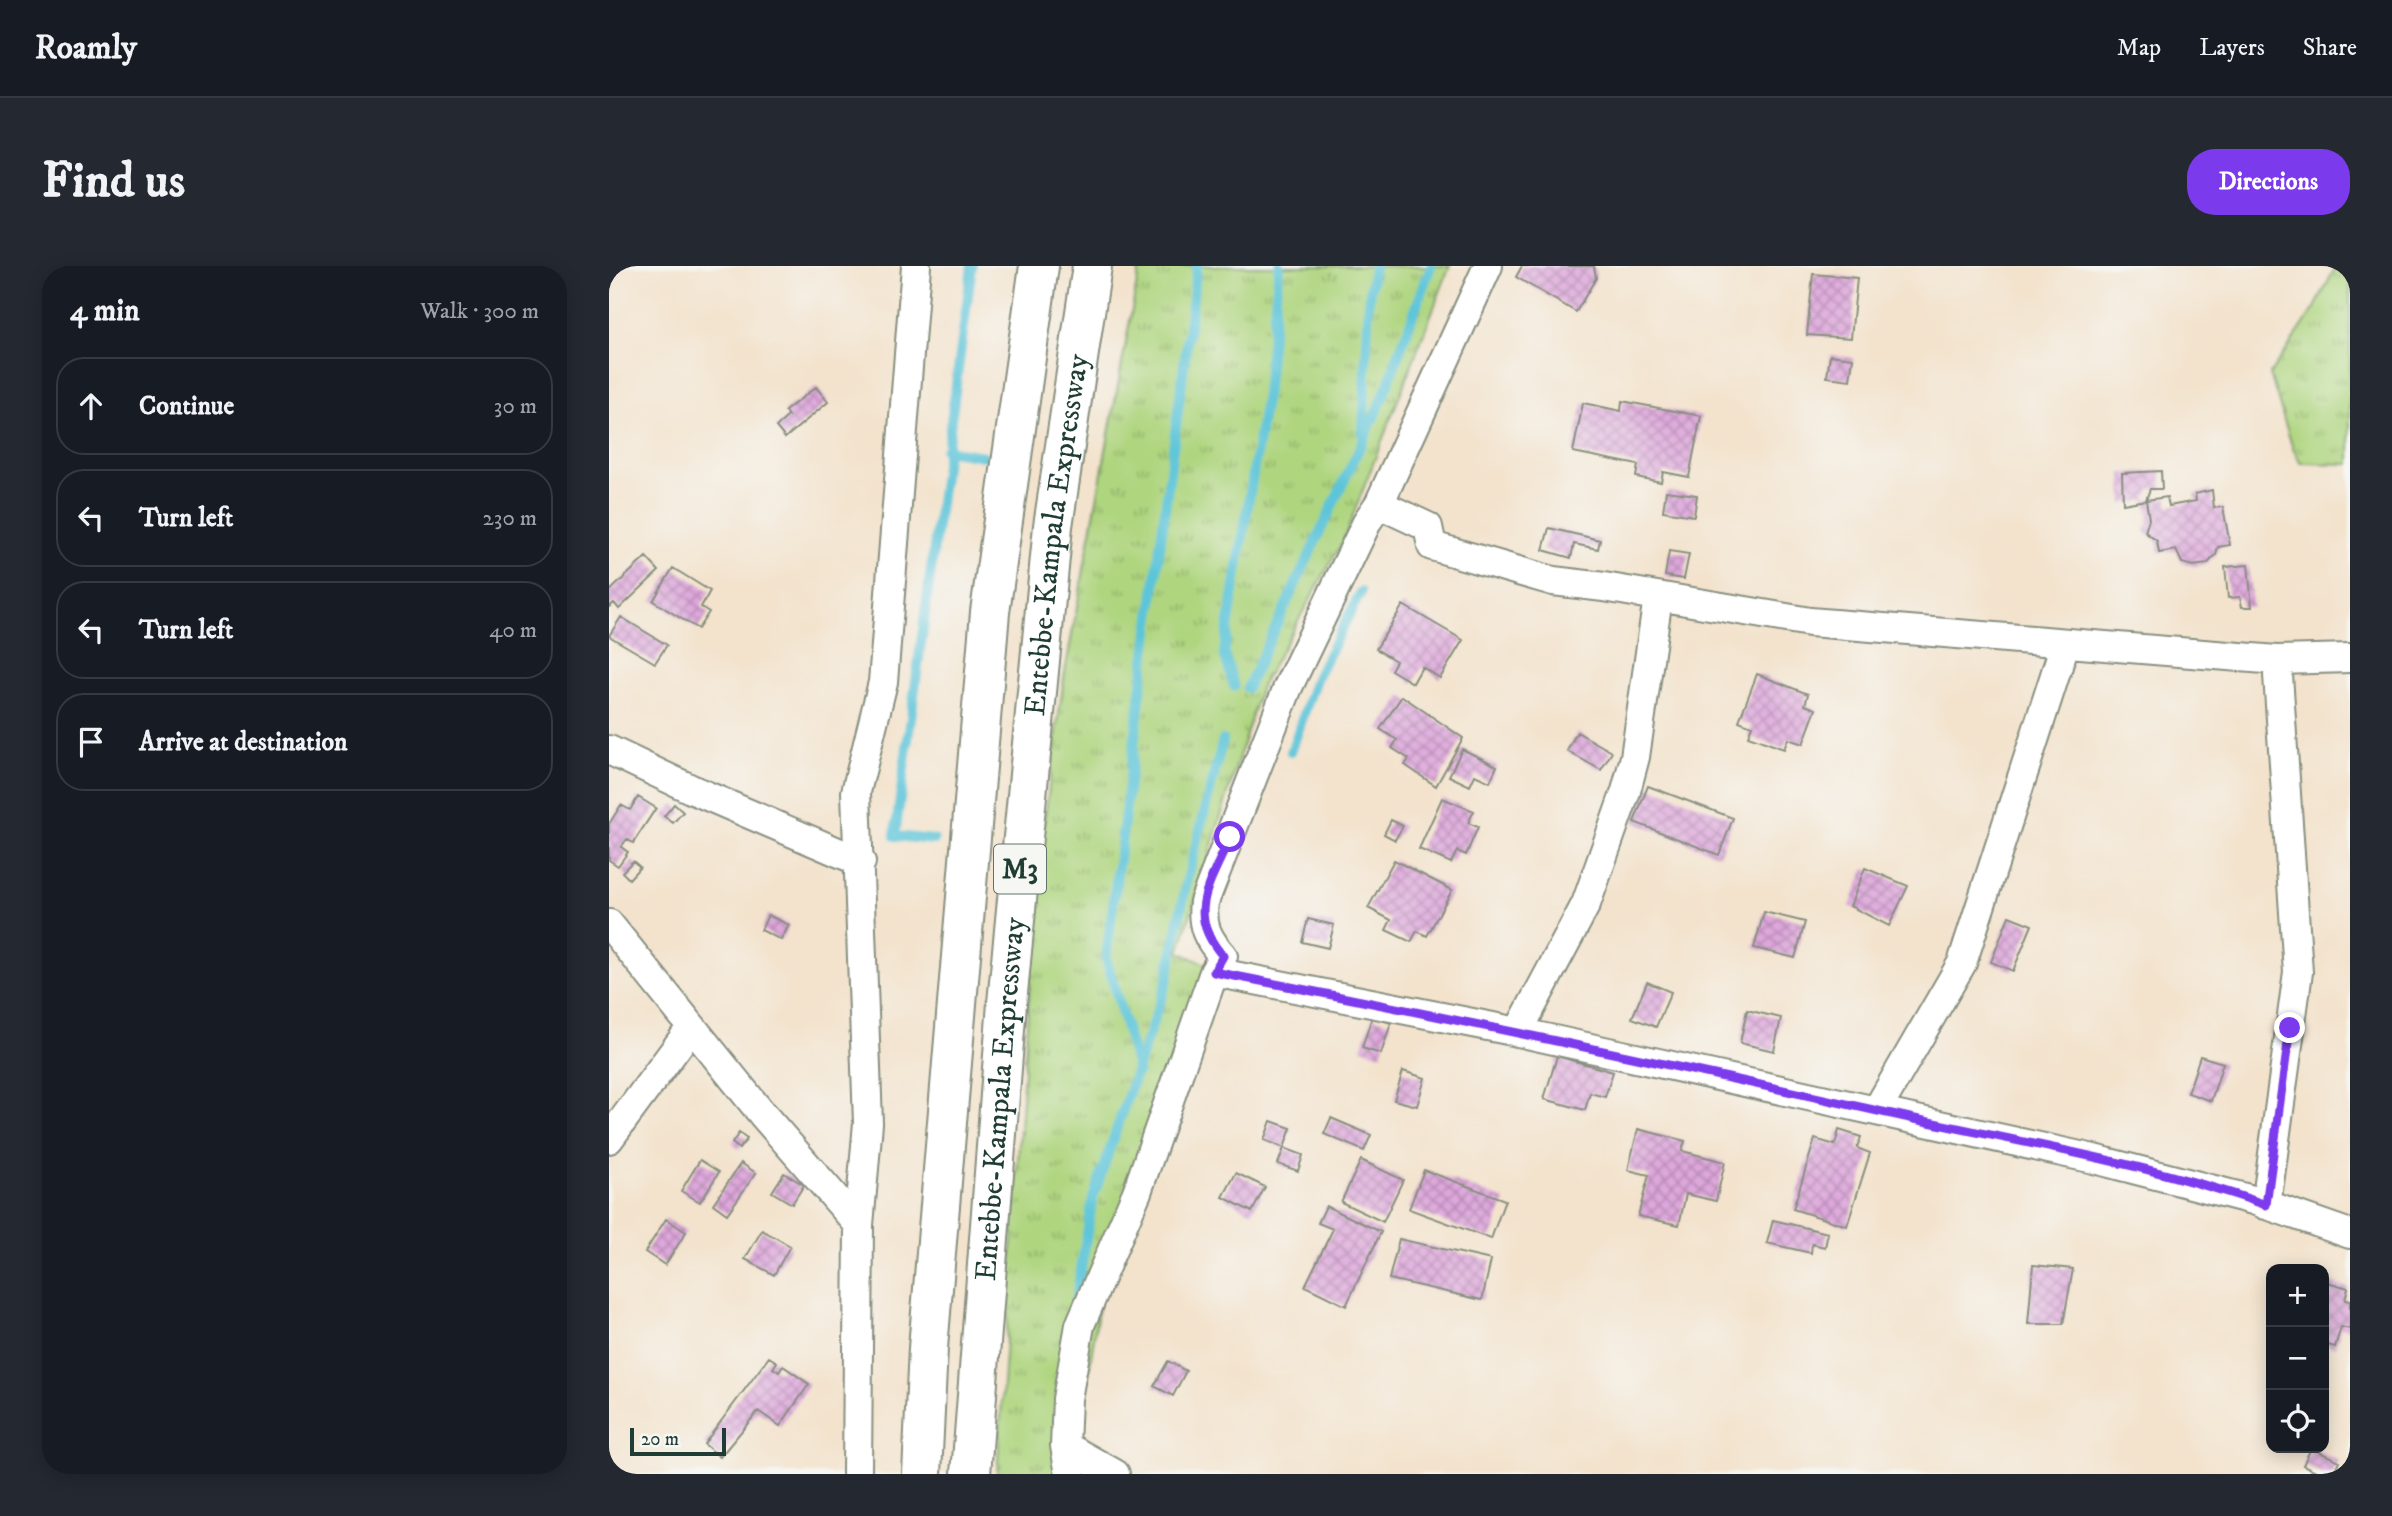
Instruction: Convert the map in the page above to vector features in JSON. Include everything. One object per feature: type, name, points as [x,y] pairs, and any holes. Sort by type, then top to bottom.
[{"type":"highway","name":"Entebbe-Kampala Expressway","points":[[922,1474],[928,1348],[990,612],[1039,266]]},
{"type":"highway","name":"Entebbe-Kampala Expressway","points":[[971,1474],[1007,1003],[1053,527],[1092,266]]},
{"type":"street","points":[[857,1474],[859,1226],[868,1123],[856,792],[883,682],[916,266]]},
{"type":"street","points":[[1070,1474],[1065,1446],[1067,1399],[1080,1325],[1137,1192],[1214,972],[1223,956],[1208,939],[1202,922],[1204,902],[1288,687],[1368,520],[1379,504],[1488,266]]},
{"type":"street","points":[[1379,504],[1428,527],[1432,546],[1553,581],[1604,586],[1811,622],[2277,660],[2350,658]]},
{"type":"street","points":[[1518,1032],[1586,904],[1626,792],[1635,757],[1658,597]]},
{"type":"street","points":[[1877,1110],[1962,963],[2066,643]]},
{"type":"street","points":[[2266,1205],[2298,972],[2277,660]]},
{"type":"street","points":[[609,750],[691,789],[860,862]]},
{"type":"street","points":[[609,924],[691,1028],[859,1226]]},
{"type":"street","points":[[1214,972],[1518,1032],[2094,1159],[2266,1205],[2350,1234]]},
{"type":"street","points":[[609,1139],[691,1028]]},
{"type":"street","points":[[1065,1446],[1115,1474]]},
{"type":"green space","points":[[1140,266],[1450,266],[1343,541],[1261,686],[1179,952],[1222,972],[1100,1296],[1083,1412],[1064,1474],[997,1474],[1037,875],[1064,678]]},
{"type":"green space","points":[[2336,266],[2350,266],[2350,464],[2301,463],[2293,449],[2270,374],[2315,308]]},
{"type":"building","points":[[1522,266],[1594,266],[1596,278],[1576,312],[1516,277]]},
{"type":"building","points":[[1813,274],[1857,278],[1851,338],[1807,335]]},
{"type":"building","points":[[1830,355],[1853,358],[1850,380],[1827,377]]},
{"type":"building","points":[[816,387],[828,402],[785,438],[776,427],[788,416],[785,411]]},
{"type":"building","points":[[1622,401],[1701,416],[1689,477],[1663,472],[1661,482],[1636,477],[1638,465],[1573,452],[1583,403],[1621,411]]},
{"type":"building","points":[[2161,471],[2162,489],[2150,489],[2146,500],[2123,504],[2122,473]]},
{"type":"building","points":[[2212,490],[2214,508],[2223,507],[2230,545],[2218,547],[2216,555],[2207,564],[2193,566],[2182,563],[2176,550],[2159,553],[2157,541],[2145,532],[2149,519],[2146,500],[2167,497],[2169,506],[2196,501],[2195,494]]},
{"type":"building","points":[[1666,491],[1697,495],[1694,516],[1663,511]]},
{"type":"building","points":[[1549,528],[1600,540],[1598,549],[1574,544],[1571,558],[1543,550]]},
{"type":"building","points":[[1669,551],[1689,554],[1684,579],[1665,576]]},
{"type":"building","points":[[646,557],[659,571],[619,609],[614,603],[609,607],[609,592]]},
{"type":"building","points":[[2248,565],[2252,607],[2242,607],[2240,597],[2228,598],[2225,567]]},
{"type":"building","points":[[673,568],[710,591],[701,607],[709,612],[698,629],[653,601]]},
{"type":"building","points":[[1403,605],[1463,640],[1440,678],[1422,667],[1413,683],[1391,670],[1396,661],[1376,649]]},
{"type":"building","points":[[621,617],[667,645],[655,663],[609,636]]},
{"type":"building","points":[[1757,674],[1808,694],[1805,705],[1816,709],[1803,744],[1788,739],[1784,749],[1748,736],[1752,726],[1739,721]]},
{"type":"building","points":[[1402,696],[1463,738],[1436,786],[1405,765],[1409,759],[1392,748],[1397,740],[1380,729]]},
{"type":"building","points":[[1577,732],[1612,752],[1601,770],[1567,751]]},
{"type":"building","points":[[1462,749],[1497,766],[1490,782],[1475,775],[1470,786],[1449,776]]},
{"type":"building","points":[[1648,786],[1733,818],[1719,855],[1634,822]]},
{"type":"building","points":[[638,797],[656,808],[633,843],[627,839],[621,847],[628,852],[618,866],[609,860],[609,824],[621,805],[630,810]]},
{"type":"building","points":[[1442,798],[1474,811],[1468,823],[1478,827],[1466,855],[1457,851],[1451,863],[1419,849]]},
{"type":"building","points":[[674,804],[683,812],[673,823],[664,816]]},
{"type":"building","points":[[1391,820],[1403,826],[1395,840],[1384,834]]},
{"type":"building","points":[[1394,860],[1452,890],[1427,936],[1417,931],[1411,942],[1386,930],[1391,920],[1368,908]]},
{"type":"building","points":[[633,861],[640,867],[629,879],[622,872]]},
{"type":"building","points":[[1865,868],[1908,886],[1889,926],[1850,906]]},
{"type":"building","points":[[1764,912],[1805,922],[1795,958],[1754,948]]},
{"type":"building","points":[[768,915],[789,925],[781,940],[761,930]]},
{"type":"building","points":[[2009,916],[2032,925],[2013,971],[1991,962]]},
{"type":"building","points":[[1308,919],[1334,925],[1328,948],[1302,942]]},
{"type":"building","points":[[1647,982],[1671,992],[1656,1027],[1632,1018]]},
{"type":"building","points":[[1747,1010],[1781,1018],[1774,1051],[1740,1043]]},
{"type":"building","points":[[1372,1017],[1391,1023],[1381,1054],[1362,1048]]},
{"type":"building","points":[[1557,1056],[1613,1072],[1605,1097],[1590,1093],[1585,1110],[1544,1099]]},
{"type":"building","points":[[2200,1056],[2223,1063],[2211,1101],[2188,1093]]},
{"type":"building","points":[[1403,1071],[1425,1078],[1417,1106],[1394,1100]]},
{"type":"building","points":[[1331,1118],[1371,1135],[1364,1151],[1324,1134]]},
{"type":"building","points":[[1271,1121],[1291,1128],[1284,1148],[1264,1140]]},
{"type":"building","points":[[1638,1129],[1685,1141],[1682,1151],[1725,1162],[1716,1201],[1686,1194],[1679,1225],[1638,1216],[1649,1175],[1628,1170]]},
{"type":"building","points":[[1839,1130],[1861,1137],[1857,1148],[1870,1153],[1847,1226],[1793,1209],[1815,1139],[1835,1145]]},
{"type":"building","points":[[739,1133],[747,1139],[739,1149],[732,1143]]},
{"type":"building","points":[[1284,1148],[1303,1155],[1298,1171],[1278,1164]]},
{"type":"building","points":[[700,1160],[719,1172],[700,1202],[681,1191]]},
{"type":"building","points":[[1361,1160],[1403,1180],[1383,1222],[1341,1202]]},
{"type":"building","points":[[741,1163],[756,1173],[727,1214],[713,1204]]},
{"type":"building","points":[[1424,1170],[1505,1200],[1491,1239],[1409,1209]]},
{"type":"building","points":[[784,1173],[804,1185],[792,1204],[772,1192]]},
{"type":"building","points":[[1236,1173],[1265,1187],[1252,1212],[1223,1197]]},
{"type":"building","points":[[1326,1206],[1381,1232],[1346,1306],[1305,1286],[1333,1229],[1318,1223]]},
{"type":"building","points":[[666,1219],[686,1232],[665,1265],[645,1252]]},
{"type":"building","points":[[1773,1220],[1828,1233],[1825,1247],[1812,1244],[1811,1253],[1767,1243]]},
{"type":"building","points":[[762,1230],[790,1246],[774,1275],[745,1259]]},
{"type":"building","points":[[1399,1239],[1491,1260],[1482,1300],[1389,1279]]},
{"type":"building","points":[[2033,1265],[2073,1269],[2063,1324],[2028,1324]]},
{"type":"building","points":[[2329,1282],[2348,1288],[2345,1300],[2350,1301],[2350,1329],[2341,1327],[2335,1347],[2329,1345]]},
{"type":"building","points":[[769,1357],[777,1362],[773,1368],[779,1372],[783,1366],[809,1384],[780,1426],[758,1411],[720,1457],[704,1444]]},
{"type":"building","points":[[1168,1361],[1186,1371],[1173,1396],[1154,1386]]},
{"type":"building","points":[[2309,1453],[2322,1453],[2339,1461],[2333,1474],[2322,1474],[2303,1465]]},
{"type":"waterway","points":[[934,840],[895,836],[972,266]]},
{"type":"waterway","points":[[1138,1071],[1106,958],[1197,266]]},
{"type":"waterway","points":[[1234,686],[1224,653],[1266,394],[1279,266]]},
{"type":"waterway","points":[[1363,434],[1369,298],[1374,266]]},
{"type":"waterway","points":[[1247,688],[1382,400],[1431,266]]},
{"type":"waterway","points":[[945,450],[984,456]]},
{"type":"waterway","points":[[1291,752],[1317,676],[1361,592]]},
{"type":"waterway","points":[[1074,1310],[1093,1198],[1167,981],[1187,880],[1223,740]]},
{"type":"route","points":[[1230,837],[1204,902],[1202,922],[1208,939],[1223,956],[1214,972],[1439,1015],[1787,1090],[2094,1159],[2266,1205],[2290,1028]]}]
